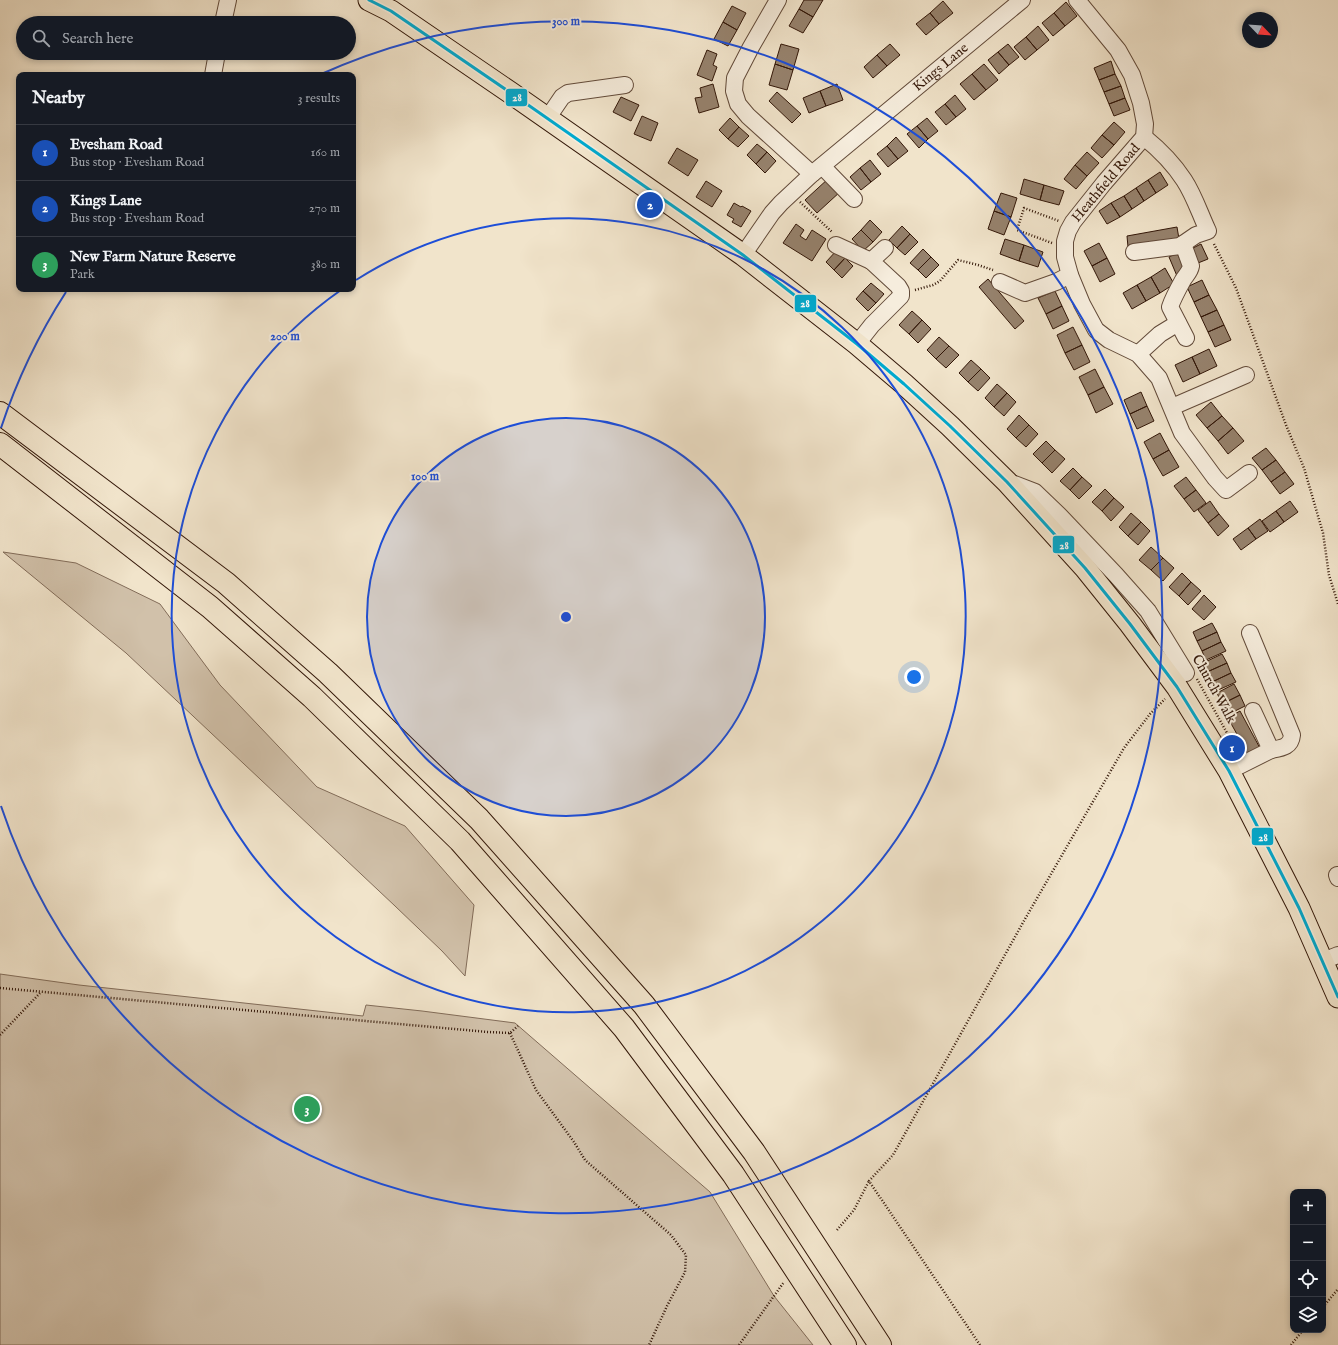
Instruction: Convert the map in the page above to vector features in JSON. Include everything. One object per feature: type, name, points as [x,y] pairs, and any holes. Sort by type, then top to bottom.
[{"type":"highway","points":[[0,413],[226,584],[328,673],[479,819],[644,1005],[754,1152],[880,1345]]},
{"type":"highway","points":[[0,444],[210,607],[312,697],[460,841],[624,1028],[734,1174],[845,1345]]},
{"type":"main road","points":[[369,0],[391,11],[742,255],[857,344],[904,384],[950,426],[1007,482],[1085,568],[1130,624],[1186,678],[1229,771],[1300,908],[1331,958],[1338,997]]},
{"type":"street","points":[[225,16],[228,0]]},
{"type":"street","points":[[778,0],[735,78],[734,91],[738,104],[748,116],[854,199]]},
{"type":"street","name":"Kings Lane","points":[[742,255],[772,213],[817,170],[1022,0]]},
{"type":"street","name":"Heathfield Road","points":[[1077,0],[1118,50],[1132,75],[1141,103],[1145,124],[1144,137],[1104,183],[1071,226],[1064,241],[1065,257],[1070,275],[1082,304],[1096,330],[1109,340],[1138,354],[1159,378],[1182,433],[1226,490],[1249,473]]},
{"type":"street","points":[[214,72],[216,60]]},
{"type":"street","points":[[547,119],[562,97],[568,93],[624,85]]},
{"type":"street","points":[[1134,252],[1180,246],[1196,235],[1208,231],[1184,181],[1158,148],[1144,137]]},
{"type":"street","points":[[836,240],[871,261],[898,286],[901,291],[901,296],[872,325],[857,344]]},
{"type":"street","points":[[1183,244],[1191,270],[1174,296],[1170,307],[1186,338]]},
{"type":"street","points":[[871,261],[885,248]]},
{"type":"street","points":[[999,277],[1025,292],[1056,282],[1070,275]]},
{"type":"street","points":[[1138,354],[1160,334],[1178,323]]},
{"type":"street","points":[[1172,407],[1246,375]]},
{"type":"street","points":[[1007,482],[1035,492],[1116,575],[1148,611],[1186,678]]},
{"type":"street","points":[[1130,624],[1148,611]]},
{"type":"street","points":[[1229,771],[1271,750],[1285,747],[1292,741],[1292,735],[1250,633]]},
{"type":"street","points":[[1253,711],[1271,750]]},
{"type":"path","points":[[791,194],[836,240]]},
{"type":"path","points":[[1065,248],[1017,230],[1024,208],[1071,226]]},
{"type":"path","points":[[1208,231],[1236,288],[1286,425],[1304,468],[1323,533],[1329,575],[1338,604]]},
{"type":"path","points":[[901,296],[933,285],[940,281],[958,260],[978,265],[999,277]]},
{"type":"path","points":[[837,1230],[854,1210],[869,1181],[893,1155],[1025,919],[1124,748],[1150,714],[1186,678]]},
{"type":"path","name":"Church Walk","points":[[1186,678],[1228,735]]},
{"type":"path","points":[[0,988],[480,1031],[510,1033],[518,1026]]},
{"type":"path","points":[[0,1035],[42,992]]},
{"type":"path","points":[[510,1033],[536,1090],[574,1142],[585,1160],[671,1235],[686,1255],[685,1272],[649,1345]]},
{"type":"path","points":[[869,1181],[980,1345]]},
{"type":"path","points":[[739,1345],[786,1280]]},
{"type":"path","points":[[1326,1303],[1338,1289]]},
{"type":"path","points":[[1291,1345],[1301,1333]]},
{"type":"shaded area","points":[[3,552],[76,563],[160,604],[220,685],[317,787],[405,826],[474,905],[465,976],[442,951],[395,906],[126,653]]},
{"type":"shaded area","points":[[0,974],[79,985],[363,1016],[366,1005],[515,1023],[710,1192],[774,1296],[813,1345],[0,1345]]},
{"type":"building","points":[[804,0],[823,0],[813,17],[799,9]]},
{"type":"building","points":[[943,1],[953,13],[939,24],[930,13]]},
{"type":"building","points":[[1066,2],[1077,16],[1065,26],[1054,13]]},
{"type":"building","points":[[732,6],[746,13],[737,30],[723,22]]},
{"type":"building","points":[[799,9],[813,17],[803,33],[789,26]]},
{"type":"building","points":[[930,13],[939,24],[926,35],[916,24]]},
{"type":"building","points":[[1054,13],[1065,26],[1053,36],[1042,23]]},
{"type":"building","points":[[723,22],[737,30],[728,46],[714,39]]},
{"type":"building","points":[[1038,26],[1049,40],[1037,50],[1026,37]]},
{"type":"building","points":[[1026,37],[1037,50],[1025,60],[1014,47]]},
{"type":"building","points":[[781,44],[799,49],[793,70],[775,64]]},
{"type":"building","points":[[890,44],[900,55],[887,66],[877,55]]},
{"type":"building","points":[[1008,44],[1019,57],[1009,65],[998,52]]},
{"type":"building","points":[[707,50],[717,54],[713,65],[717,67],[712,81],[697,75]]},
{"type":"building","points":[[998,52],[1009,65],[999,74],[988,60]]},
{"type":"building","points":[[877,55],[887,66],[873,78],[864,67]]},
{"type":"building","points":[[1111,61],[1115,74],[1099,80],[1094,68]]},
{"type":"building","points":[[775,64],[793,70],[787,90],[769,85]]},
{"type":"building","points":[[984,64],[998,80],[986,90],[972,74]]},
{"type":"building","points":[[972,74],[986,90],[974,100],[960,84]]},
{"type":"building","points":[[1115,74],[1121,86],[1104,92],[1099,80]]},
{"type":"building","points":[[713,84],[719,107],[699,113],[695,98],[702,97],[700,88]]},
{"type":"building","points":[[837,84],[843,100],[826,106],[820,91]]},
{"type":"building","points":[[1121,86],[1125,98],[1109,104],[1104,92]]},
{"type":"building","points":[[820,91],[826,106],[809,113],[803,98]]},
{"type":"building","points":[[777,92],[801,114],[792,123],[769,101]]},
{"type":"building","points":[[955,95],[966,109],[956,117],[945,104]]},
{"type":"building","points":[[621,97],[639,105],[631,121],[613,112]]},
{"type":"building","points":[[1125,98],[1130,110],[1114,116],[1109,104]]},
{"type":"building","points":[[945,104],[956,117],[946,125],[935,112]]},
{"type":"building","points":[[642,116],[658,123],[651,141],[634,134]]},
{"type":"building","points":[[730,118],[739,127],[728,139],[719,130]]},
{"type":"building","points":[[927,118],[938,131],[928,139],[917,126]]},
{"type":"building","points":[[1114,122],[1125,132],[1114,145],[1102,135]]},
{"type":"building","points":[[917,126],[928,139],[919,148],[907,134]]},
{"type":"building","points":[[739,127],[749,136],[738,147],[728,139]]},
{"type":"building","points":[[1102,135],[1114,145],[1102,158],[1091,148]]},
{"type":"building","points":[[896,137],[908,151],[898,159],[887,146]]},
{"type":"building","points":[[757,144],[767,152],[756,164],[747,155]]},
{"type":"building","points":[[887,146],[898,159],[888,167],[877,154]]},
{"type":"building","points":[[677,148],[698,160],[688,176],[668,163]]},
{"type":"building","points":[[767,152],[776,161],[765,173],[756,164]]},
{"type":"building","points":[[1087,152],[1099,163],[1087,176],[1075,165]]},
{"type":"building","points":[[870,160],[881,174],[871,182],[860,168]]},
{"type":"building","points":[[1075,165],[1087,176],[1076,189],[1064,179]]},
{"type":"building","points":[[860,168],[871,182],[861,190],[850,177]]},
{"type":"building","points":[[1160,172],[1168,185],[1156,193],[1148,180]]},
{"type":"building","points":[[829,178],[841,191],[817,213],[805,200]]},
{"type":"building","points":[[1024,179],[1044,185],[1040,200],[1020,194]]},
{"type":"building","points":[[1148,180],[1156,193],[1144,201],[1136,188]]},
{"type":"building","points":[[706,181],[722,191],[712,207],[696,197]]},
{"type":"building","points":[[1044,185],[1064,191],[1059,205],[1040,200]]},
{"type":"building","points":[[1136,188],[1144,201],[1132,209],[1124,196]]},
{"type":"building","points":[[1001,193],[1017,198],[1011,217],[994,211]]},
{"type":"building","points":[[1124,196],[1132,209],[1120,217],[1111,203]]},
{"type":"building","points":[[734,203],[751,211],[741,227],[732,222],[734,219],[727,215]]},
{"type":"building","points":[[1111,203],[1120,217],[1107,224],[1099,211]]},
{"type":"building","points":[[653,206],[660,211],[657,216],[649,211]]},
{"type":"building","points":[[994,211],[1011,217],[1004,235],[988,229]]},
{"type":"building","points":[[870,220],[882,232],[873,242],[861,230]]},
{"type":"building","points":[[796,224],[804,230],[800,236],[806,240],[812,230],[826,239],[812,261],[783,243]]},
{"type":"building","points":[[902,226],[910,234],[897,248],[889,240]]},
{"type":"building","points":[[1177,227],[1179,239],[1128,247],[1127,236]]},
{"type":"building","points":[[861,230],[873,242],[863,251],[852,239]]},
{"type":"building","points":[[910,234],[918,242],[905,255],[897,248]]},
{"type":"building","points":[[1005,239],[1024,245],[1019,261],[1000,254]]},
{"type":"building","points":[[1099,243],[1107,258],[1092,266],[1084,251]]},
{"type":"building","points":[[1201,244],[1208,259],[1198,263],[1191,249]]},
{"type":"building","points":[[1024,245],[1043,252],[1038,267],[1019,261]]},
{"type":"building","points":[[923,249],[931,257],[918,270],[910,263]]},
{"type":"building","points":[[837,250],[845,258],[834,270],[826,262]]},
{"type":"building","points":[[1177,253],[1186,272],[1177,276],[1169,257]]},
{"type":"building","points":[[931,257],[939,265],[926,278],[918,270]]},
{"type":"building","points":[[845,258],[853,266],[842,278],[834,270]]},
{"type":"building","points":[[1107,258],[1115,274],[1100,282],[1092,266]]},
{"type":"building","points":[[1165,268],[1174,284],[1160,293],[1151,277]]},
{"type":"building","points":[[1151,277],[1160,293],[1146,301],[1137,285]]},
{"type":"building","points":[[988,279],[1024,321],[1015,329],[979,287]]},
{"type":"building","points":[[1202,280],[1209,295],[1194,302],[1187,287]]},
{"type":"building","points":[[871,283],[884,294],[876,303],[863,291]]},
{"type":"building","points":[[1137,285],[1146,301],[1132,309],[1123,293]]},
{"type":"building","points":[[863,291],[876,303],[868,311],[856,299]]},
{"type":"building","points":[[1055,291],[1062,306],[1046,314],[1038,298]]},
{"type":"building","points":[[1209,295],[1217,310],[1201,317],[1194,302]]},
{"type":"building","points":[[1062,306],[1069,321],[1053,329],[1046,314]]},
{"type":"building","points":[[1217,310],[1224,325],[1208,332],[1201,317]]},
{"type":"building","points":[[912,311],[922,320],[909,334],[899,325]]},
{"type":"building","points":[[922,320],[931,329],[918,343],[909,334]]},
{"type":"building","points":[[1224,325],[1231,340],[1215,347],[1208,332]]},
{"type":"building","points":[[1073,327],[1082,345],[1065,353],[1057,335]]},
{"type":"building","points":[[939,337],[949,346],[936,359],[927,350]]},
{"type":"building","points":[[1082,345],[1090,362],[1074,370],[1065,353]]},
{"type":"building","points":[[949,346],[959,355],[946,368],[936,359]]},
{"type":"building","points":[[1209,349],[1217,366],[1200,374],[1192,357]]},
{"type":"building","points":[[1192,357],[1200,374],[1183,382],[1175,365]]},
{"type":"building","points":[[971,360],[981,369],[968,382],[959,373]]},
{"type":"building","points":[[981,369],[990,378],[978,391],[968,382]]},
{"type":"building","points":[[1095,369],[1104,387],[1088,395],[1079,377]]},
{"type":"building","points":[[997,384],[1007,393],[994,407],[985,398]]},
{"type":"building","points":[[1104,387],[1113,404],[1096,413],[1088,395]]},
{"type":"building","points":[[1141,392],[1147,406],[1130,414],[1124,400]]},
{"type":"building","points":[[1007,393],[1016,402],[1004,416],[994,407]]},
{"type":"building","points":[[1211,402],[1222,416],[1207,428],[1196,415]]},
{"type":"building","points":[[1147,406],[1154,421],[1137,429],[1130,414]]},
{"type":"building","points":[[1019,415],[1029,425],[1016,438],[1007,429]]},
{"type":"building","points":[[1222,416],[1233,428],[1218,441],[1207,428]]},
{"type":"building","points":[[1029,425],[1038,434],[1026,447],[1016,438]]},
{"type":"building","points":[[1233,428],[1244,441],[1228,454],[1218,441]]},
{"type":"building","points":[[1160,433],[1169,450],[1153,459],[1144,442]]},
{"type":"building","points":[[1046,441],[1055,450],[1042,463],[1033,454]]},
{"type":"building","points":[[1266,448],[1276,460],[1262,470],[1252,458]]},
{"type":"building","points":[[1055,450],[1065,459],[1052,473],[1042,463]]},
{"type":"building","points":[[1169,450],[1179,467],[1163,476],[1153,459]]},
{"type":"building","points":[[1276,460],[1285,472],[1271,482],[1262,470]]},
{"type":"building","points":[[1073,468],[1082,477],[1070,490],[1060,481]]},
{"type":"building","points":[[1285,472],[1294,484],[1280,494],[1271,482]]},
{"type":"building","points":[[1082,477],[1092,486],[1079,499],[1070,490]]},
{"type":"building","points":[[1186,477],[1196,490],[1184,499],[1174,486]]},
{"type":"building","points":[[1105,489],[1114,498],[1102,511],[1092,502]]},
{"type":"building","points":[[1196,490],[1206,503],[1194,512],[1184,499]]},
{"type":"building","points":[[1114,498],[1124,507],[1111,521],[1102,511]]},
{"type":"building","points":[[1210,501],[1219,514],[1208,523],[1198,510]]},
{"type":"building","points":[[1290,501],[1298,512],[1284,522],[1276,511]]},
{"type":"building","points":[[1276,511],[1284,522],[1270,532],[1262,521]]},
{"type":"building","points":[[1131,513],[1141,522],[1128,536],[1119,527]]},
{"type":"building","points":[[1219,514],[1229,526],[1218,536],[1208,523]]},
{"type":"building","points":[[1260,519],[1268,531],[1256,539],[1248,528]]},
{"type":"building","points":[[1141,522],[1150,531],[1138,545],[1128,536]]},
{"type":"building","points":[[1248,528],[1256,539],[1241,550],[1233,539]]},
{"type":"building","points":[[1151,547],[1163,558],[1151,570],[1139,560]]},
{"type":"building","points":[[1163,558],[1174,568],[1163,581],[1151,570]]},
{"type":"building","points":[[1182,573],[1191,582],[1179,596],[1169,587]]},
{"type":"building","points":[[1191,582],[1201,591],[1188,605],[1179,596]]},
{"type":"building","points":[[1204,595],[1216,607],[1204,620],[1192,609]]},
{"type":"building","points":[[1212,623],[1217,632],[1197,641],[1193,632]]},
{"type":"building","points":[[1217,632],[1221,642],[1202,651],[1197,641]]},
{"type":"building","points":[[1221,642],[1226,651],[1206,660],[1202,651]]},
{"type":"building","points":[[1222,654],[1227,663],[1207,672],[1203,663]]},
{"type":"building","points":[[1227,663],[1231,673],[1212,682],[1207,672]]},
{"type":"building","points":[[1231,673],[1236,682],[1216,691],[1212,682]]},
{"type":"building","points":[[1234,684],[1240,695],[1222,704],[1217,693]]},
{"type":"building","points":[[1240,695],[1245,706],[1227,715],[1222,704]]},
{"type":"building","points":[[1240,711],[1261,750],[1249,756],[1228,718]]},
{"type":"transit line","name":"28","points":[[369,0],[391,11],[743,255],[857,344],[904,384],[950,426],[1007,482],[1085,568],[1130,624],[1177,687],[1229,771],[1299,908],[1338,997]]},
{"type":"place","name":"Kings Lane","points":[[650,205]]},
{"type":"place","name":"Evesham Road","points":[[1232,748]]},
{"type":"place","name":"New Farm Nature Reserve","points":[[307,1109]]}]
